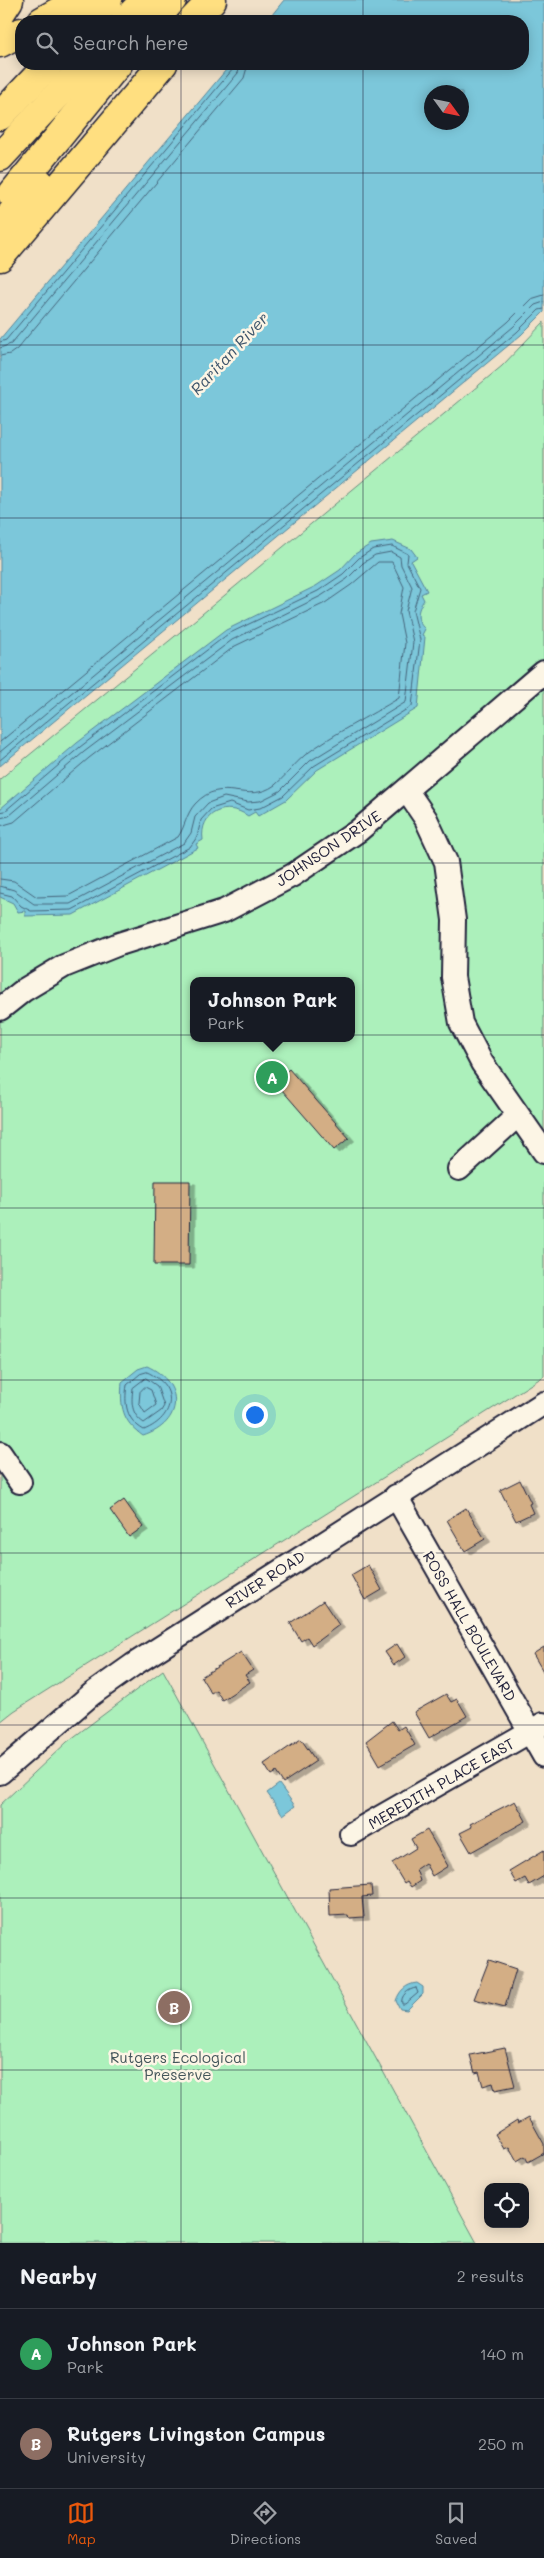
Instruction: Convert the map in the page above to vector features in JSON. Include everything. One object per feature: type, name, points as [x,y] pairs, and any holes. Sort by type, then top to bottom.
[{"type":"highway","points":[[0,14],[10,0]]},
{"type":"highway","points":[[53,15],[79,0]]},
{"type":"highway","points":[[94,15],[108,0]]},
{"type":"highway","points":[[131,15],[145,0]]},
{"type":"highway","points":[[159,15],[172,0]]},
{"type":"highway","points":[[198,15],[214,0]]},
{"type":"highway","points":[[203,15],[214,0]]},
{"type":"highway","points":[[0,43],[15,35]]},
{"type":"highway","points":[[0,116],[43,70]]},
{"type":"highway","points":[[0,157],[80,70]]},
{"type":"highway","points":[[0,209],[113,70]]},
{"type":"highway","points":[[0,226],[146,70]]},
{"type":"highway","points":[[0,257],[158,70]]},
{"type":"street","name":"JOHNSON DRIVE","points":[[0,1009],[24,990],[64,966],[119,944],[224,911],[285,880],[358,831],[544,672]]},
{"type":"street","points":[[407,790],[426,819],[446,862],[454,920],[453,977],[461,1023],[482,1063],[517,1116],[544,1152]]},
{"type":"street","points":[[459,1169],[517,1116]]},
{"type":"street","name":"RIVER ROAD","points":[[0,1773],[92,1694],[132,1664],[544,1403]]},
{"type":"street","points":[[0,1453],[20,1482]]},
{"type":"street","name":"ROSS HALL BOULEVARD","points":[[396,1496],[537,1727],[544,1756]]},
{"type":"street","name":"MEREDITH PLACE EAST","points":[[351,1834],[537,1727]]},
{"type":"green space","points":[[544,322],[544,1376],[14,1711],[0,1722],[0,779],[502,366]]},
{"type":"green space","name":"Rutgers Ecological Preserve","points":[[163,1670],[477,2243],[0,2243],[0,1805],[67,1742]]},
{"type":"water","name":"Raritan River","points":[[284,0],[544,0],[544,312],[521,335],[0,766],[0,339],[226,70],[529,70],[529,15],[272,15]]},
{"type":"water","points":[[393,541],[411,549],[417,557],[411,561],[427,591],[421,594],[424,600],[418,615],[418,619],[425,629],[422,635],[425,637],[418,708],[317,770],[286,800],[258,816],[255,812],[248,816],[232,809],[216,812],[205,822],[203,840],[196,844],[198,848],[73,915],[25,916],[25,911],[18,912],[13,903],[0,897],[0,809],[77,743],[226,630],[316,586],[340,570],[355,554],[371,544]]},
{"type":"water","points":[[147,1366],[159,1373],[168,1382],[175,1402],[172,1413],[166,1422],[157,1430],[143,1436],[131,1425],[124,1413],[121,1391],[122,1382],[138,1369]]},
{"type":"water","points":[[279,1784],[295,1806],[283,1815],[267,1793]]},
{"type":"water","points":[[417,1983],[423,1987],[423,1994],[407,2010],[400,2009],[396,2001],[399,1994],[406,1986]]},
{"type":"building","points":[[289,1069],[349,1138],[334,1150],[275,1082]]},
{"type":"building","points":[[155,1181],[190,1181],[189,1265],[154,1265]]},
{"type":"building","points":[[520,1480],[531,1503],[529,1504],[533,1513],[516,1521],[500,1490]]},
{"type":"building","points":[[124,1500],[143,1527],[129,1537],[110,1510]]},
{"type":"building","points":[[466,1508],[485,1539],[465,1551],[447,1520]]},
{"type":"building","points":[[368,1565],[382,1590],[365,1600],[351,1575]]},
{"type":"building","points":[[323,1601],[339,1625],[312,1645],[307,1637],[301,1641],[290,1623]]},
{"type":"building","points":[[397,1644],[405,1657],[394,1665],[385,1652]]},
{"type":"building","points":[[544,1647],[544,1673],[533,1654]]},
{"type":"building","points":[[241,1652],[253,1670],[245,1675],[250,1682],[222,1700],[216,1690],[211,1693],[201,1677]]},
{"type":"building","points":[[446,1694],[451,1702],[457,1699],[467,1716],[429,1738],[414,1712]]},
{"type":"building","points":[[392,1721],[398,1730],[404,1726],[415,1745],[380,1765],[366,1741]]},
{"type":"building","points":[[301,1739],[316,1761],[283,1783],[276,1772],[271,1775],[264,1764]]},
{"type":"building","points":[[515,1801],[526,1821],[471,1852],[460,1833],[472,1827],[470,1824]]},
{"type":"building","points":[[427,1830],[448,1866],[432,1876],[425,1863],[416,1869],[420,1881],[411,1887],[407,1881],[404,1883],[392,1863],[416,1848],[411,1839]]},
{"type":"building","points":[[544,1850],[544,1876],[529,1885],[525,1878],[516,1883],[509,1871]]},
{"type":"building","points":[[371,1885],[372,1896],[362,1897],[364,1917],[349,1918],[348,1915],[330,1916],[329,1888]]},
{"type":"building","points":[[489,1960],[516,1969],[505,2007],[474,1999]]},
{"type":"building","points":[[505,2048],[515,2086],[495,2090],[493,2083],[483,2086],[479,2072],[475,2073],[470,2055]]},
{"type":"building","points":[[529,2117],[544,2144],[544,2153],[528,2162],[525,2156],[517,2161],[509,2147],[504,2149],[495,2134],[517,2120],[518,2123]]},
{"type":"place","name":"Johnson Park","points":[[272,1077]]},
{"type":"place","name":"Rutgers Livingston Campus","points":[[174,2007]]}]
